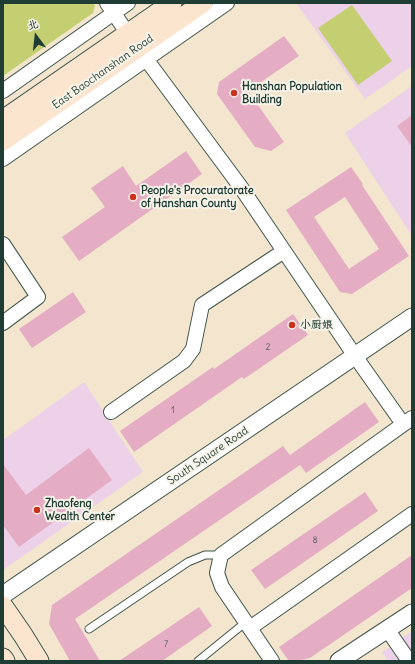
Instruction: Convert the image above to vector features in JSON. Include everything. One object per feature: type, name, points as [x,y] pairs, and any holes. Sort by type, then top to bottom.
[{"type":"main road","name":"East Baochanshan Road","points":[[3,120],[172,3]]},
{"type":"main road","name":"East Baochanshan Road","points":[[3,141],[203,3]]},
{"type":"main road","points":[[3,606],[39,661]]},
{"type":"street","points":[[3,90],[111,8],[128,3]]},
{"type":"street","points":[[3,159],[227,3]]},
{"type":"street","points":[[111,8],[128,34]]},
{"type":"street","points":[[146,59],[240,186],[355,356],[408,421],[221,555],[217,573],[222,587],[272,661]]},
{"type":"street","points":[[3,244],[38,297],[3,323]]},
{"type":"street","points":[[112,412],[184,361],[193,349],[202,305],[284,251]]},
{"type":"street","name":"South Square Road","points":[[3,595],[412,317]]},
{"type":"street","points":[[248,625],[412,514]]},
{"type":"street","points":[[339,661],[412,613]]},
{"type":"street","points":[[388,629],[409,661]]},
{"type":"lane","points":[[89,629],[188,562],[205,555],[221,555]]},
{"type":"lane","points":[[198,661],[248,625]]},
{"type":"shaded area","points":[[296,3],[412,3],[412,66],[365,99]]},
{"type":"shaded area","points":[[412,86],[412,236],[345,133]]},
{"type":"shaded area","points":[[84,382],[143,472],[3,570],[3,440]]},
{"type":"shaded area","points":[[412,631],[412,661],[388,661],[382,652]]},
{"type":"green space","points":[[3,3],[93,3],[95,6],[93,13],[3,76]]},
{"type":"green space","points":[[352,5],[392,61],[358,85],[318,28]]},
{"type":"building","name":"Hanshan Population Building","points":[[284,36],[299,56],[248,91],[284,142],[271,151],[255,147],[217,94],[219,82]]},
{"type":"building","points":[[412,115],[412,147],[397,126]]},
{"type":"building","name":"People's Procuratorate of Hanshan County","points":[[186,151],[202,174],[79,261],[62,237],[105,207],[91,188],[123,166],[136,186]]},
{"type":"building","points":[[351,167],[409,256],[352,294],[340,292],[286,210]],"holes":[[[345,197],[379,249],[349,269],[314,217]]]},
{"type":"building","points":[[73,292],[86,312],[32,348],[19,329]]},
{"type":"building","points":[[293,314],[308,335],[244,379],[242,377],[134,452],[120,431],[213,367],[214,369]]},
{"type":"building","points":[[365,402],[379,422],[306,473],[300,465],[75,619],[100,661],[70,661],[49,624],[52,605],[283,446],[290,455]]},
{"type":"building","name":"Zhaofeng Wealth Center","points":[[89,448],[112,480],[19,547],[3,525],[3,464],[26,495]]},
{"type":"building","points":[[365,492],[378,511],[265,589],[251,570]]},
{"type":"building","points":[[412,555],[412,588],[310,658],[289,661],[279,647]]},
{"type":"building","points":[[199,607],[212,626],[162,661],[119,661]]},
{"type":"place","name":"Hanshan Population Building","points":[[234,93]]},
{"type":"place","name":"People's Procuratorate of Hanshan County","points":[[133,197]]},
{"type":"place","name":"小厨娘","points":[[292,325]]},
{"type":"place","name":"Zhaofeng Wealth Center","points":[[37,510]]}]
